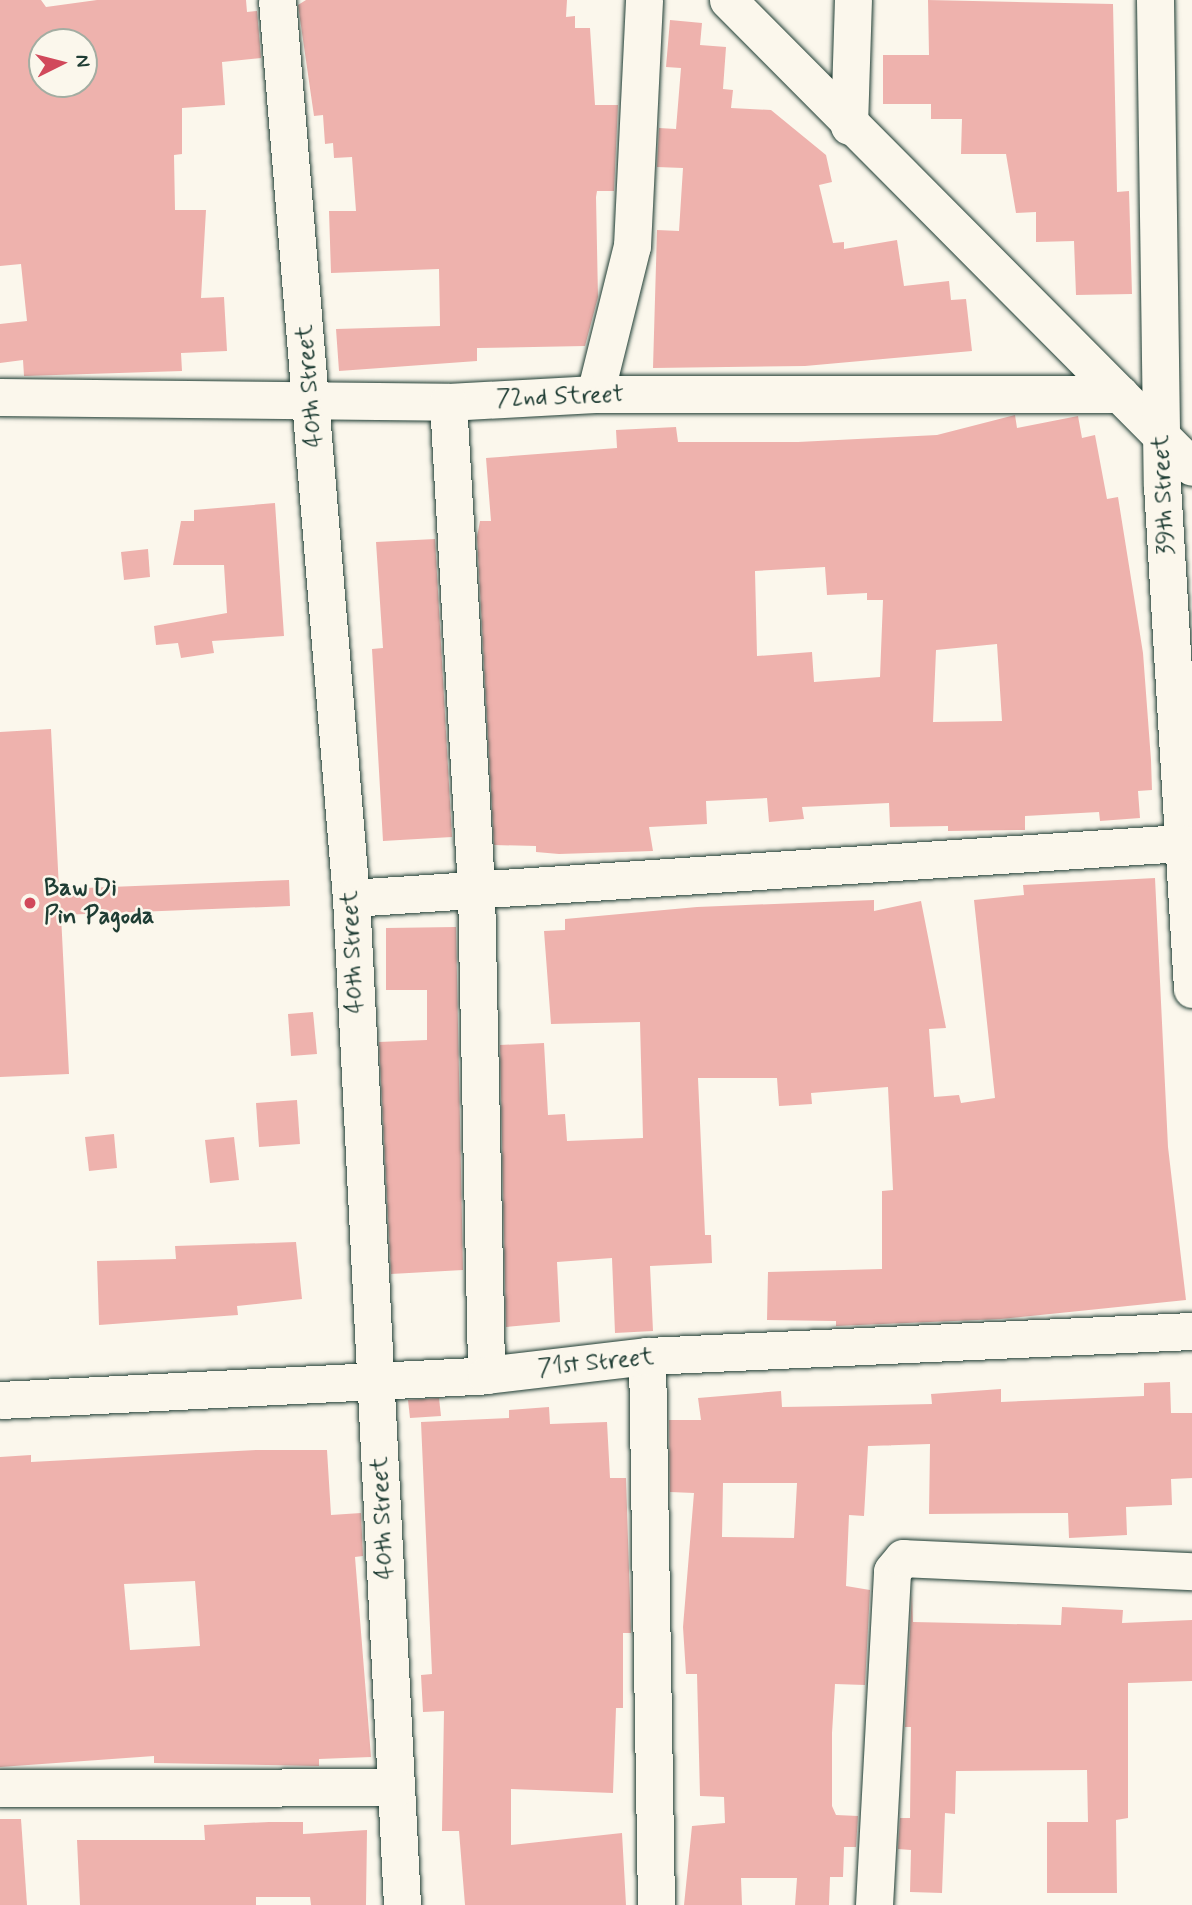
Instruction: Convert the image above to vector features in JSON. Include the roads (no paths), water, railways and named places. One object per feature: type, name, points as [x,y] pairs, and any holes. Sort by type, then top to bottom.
[{"type":"street","name":"40th Street","points":[[277,0],[351,898],[402,1905]]},
{"type":"street","points":[[595,394],[632,246],[644,0]]},
{"type":"street","points":[[728,0],[849,125],[1192,467]]},
{"type":"street","points":[[849,125],[853,0]]},
{"type":"street","name":"39th Street","points":[[1155,0],[1176,314],[1161,435],[1181,843],[1192,989]]},
{"type":"street","name":"72nd Street","points":[[0,397],[311,398],[448,402],[595,394],[1120,394]]},
{"type":"street","points":[[448,402],[476,889],[486,1375]]},
{"type":"street","points":[[351,898],[1181,843]]},
{"type":"street","name":"71st Street","points":[[0,1401],[486,1375],[647,1356],[1192,1331]]},
{"type":"street","points":[[647,1356],[656,1905]]},
{"type":"street","points":[[874,1905],[892,1571],[903,1558],[1192,1571]]},
{"type":"street","points":[[0,1788],[397,1787]]},
{"type":"place","name":"Baw Di Pin Pagoda","points":[[30,903]]}]
